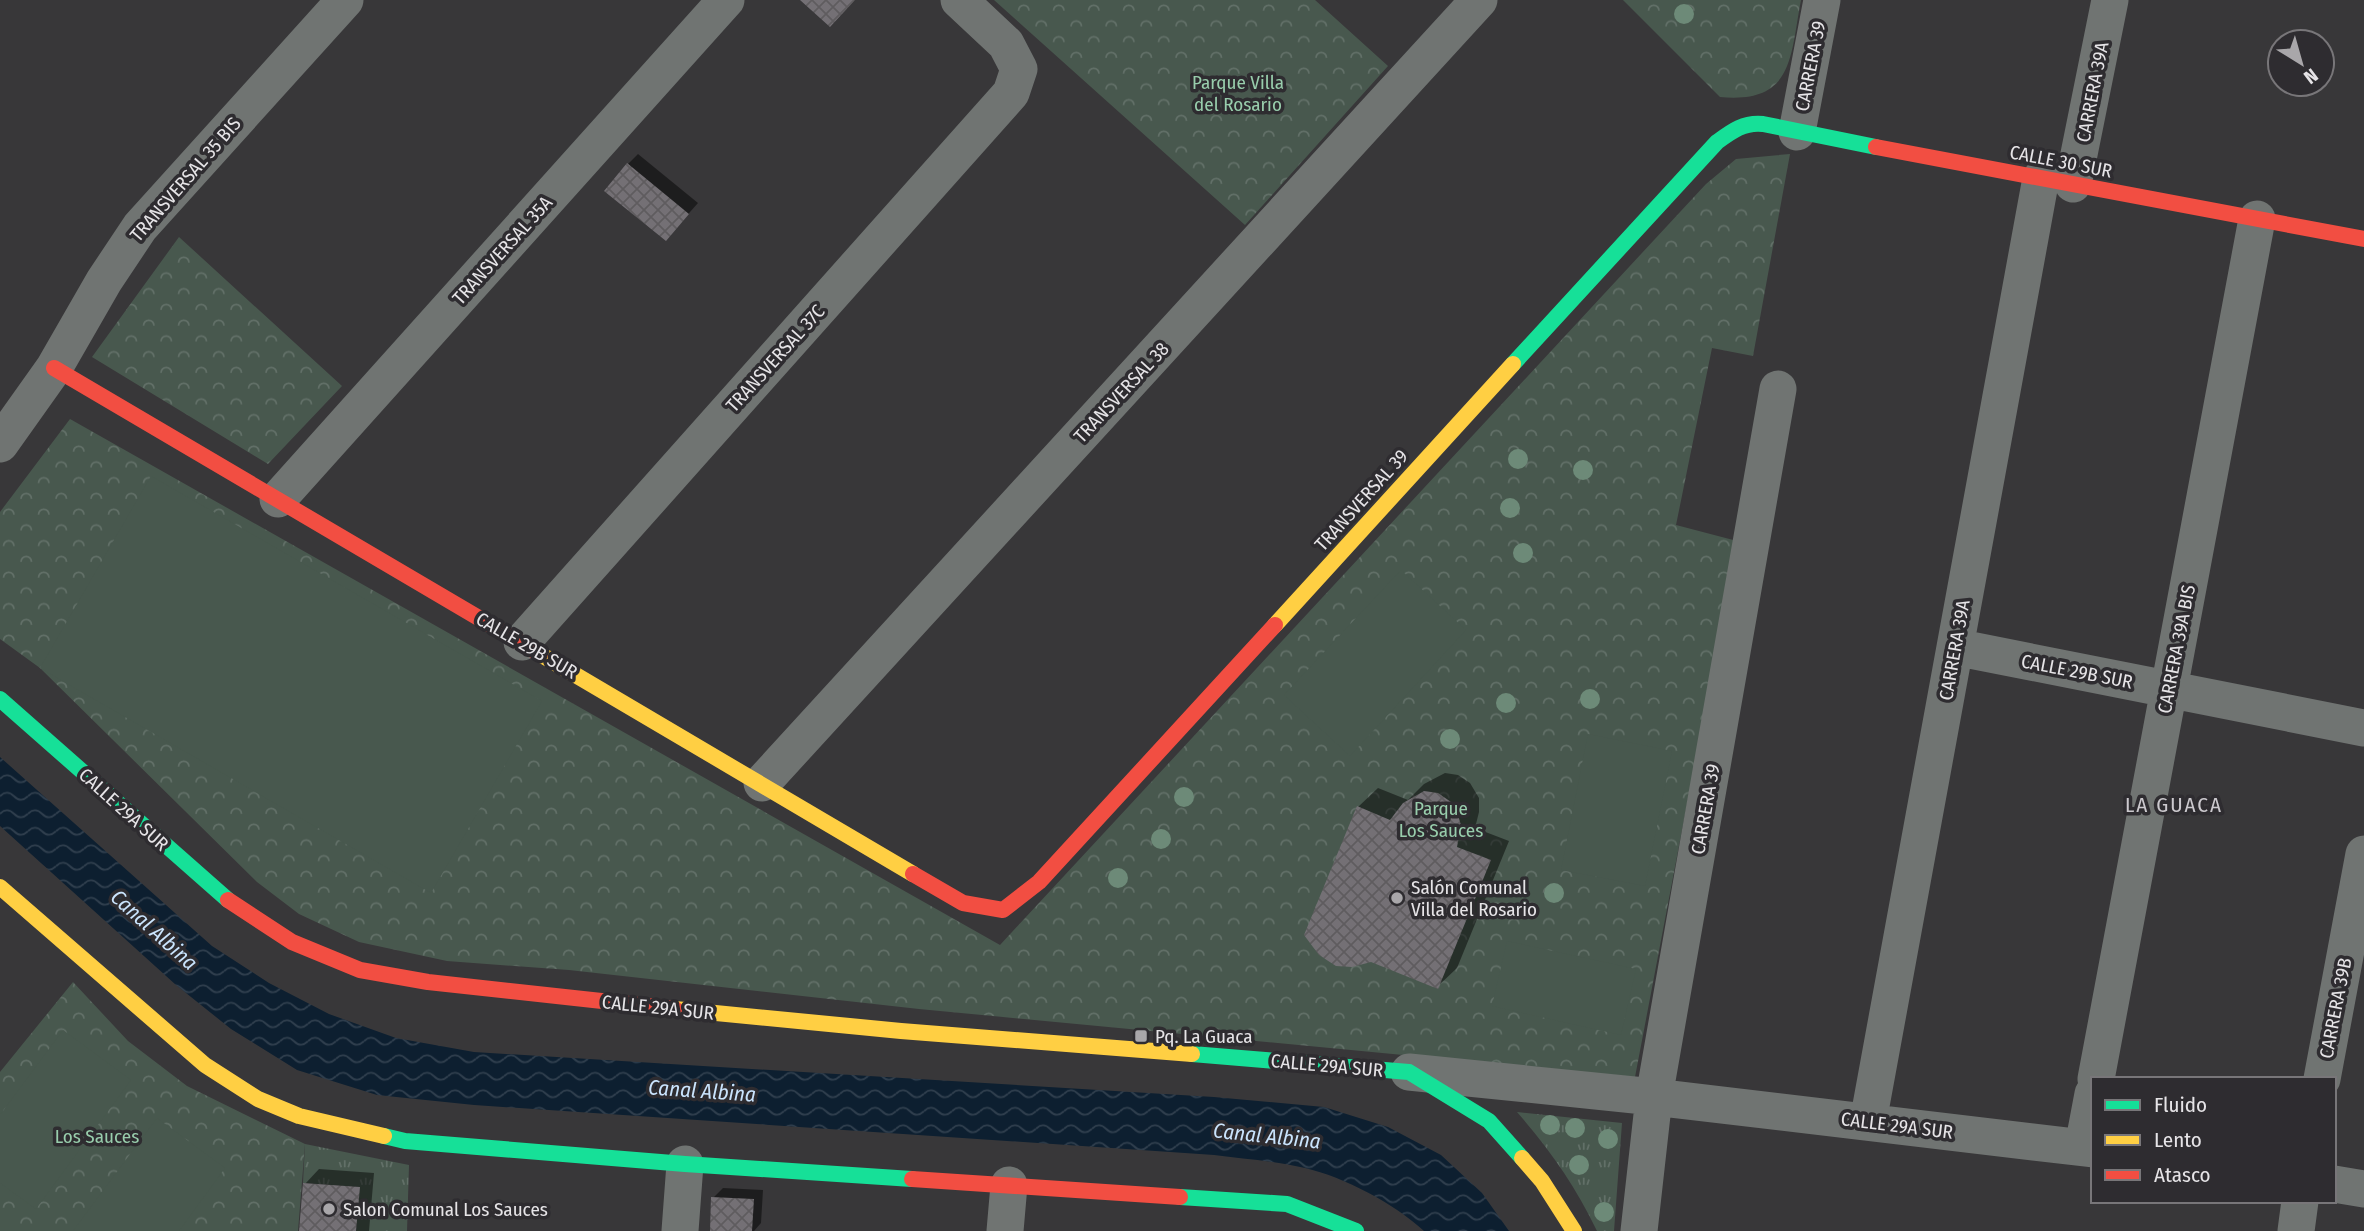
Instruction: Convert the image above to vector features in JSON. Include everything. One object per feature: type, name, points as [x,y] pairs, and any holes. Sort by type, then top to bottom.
[{"type":"street","name":"TRANSVERSAL 35 BIS","points":[[0,444],[54,368],[104,281],[140,227],[345,0]]},
{"type":"street","name":"TRANSVERSAL 35A","points":[[278,499],[726,0]]},
{"type":"street","name":"TRANSVERSAL 37C","points":[[522,642],[1011,93],[1019,69],[1006,44],[959,0]]},
{"type":"street","name":"TRANSVERSAL 38","points":[[762,783],[1479,0]]},
{"type":"street","name":"CARRERA 39","points":[[1797,132],[1822,0]]},
{"type":"street","name":"CARRERA 39A","points":[[1868,1122],[1955,647],[2057,181],[2110,0]]},
{"type":"street","name":"CALLE 30 SUR","points":[[1752,122],[2364,239]]},
{"type":"street","name":"TRANSVERSAL 39","points":[[1003,910],[1039,883],[1717,142],[1734,128],[1752,122]]},
{"type":"street","name":"CARRERA 39A BIS","points":[[2096,1077],[2257,219]]},
{"type":"street","name":"CALLE 29B SUR","points":[[54,368],[963,903],[1003,910]]},
{"type":"street","name":"CARRERA 39","points":[[1639,1231],[1654,1097],[1778,389]]},
{"type":"street","name":"CALLE 29B SUR","points":[[1955,647],[2364,727]]},
{"type":"street","name":"CALLE 29A SUR","points":[[0,699],[218,893],[292,942],[360,970],[455,985],[888,1030],[1409,1072],[1654,1097],[2088,1148]]},
{"type":"street","name":"CARRERA 39B","points":[[2322,1077],[2364,855]]},
{"type":"street","points":[[0,887],[205,1065],[258,1099],[299,1116],[405,1140],[685,1164],[1287,1204],[1356,1231]]},
{"type":"street","name":"CALLE 29A SUR","points":[[1409,1072],[1489,1121],[1542,1181],[1574,1231]]},
{"type":"street","points":[[2088,1148],[2091,1116]]},
{"type":"street","points":[[680,1231],[685,1164]]},
{"type":"street","points":[[2336,1184],[2364,1189]]},
{"type":"street","points":[[1005,1231],[1009,1185]]},
{"type":"street","points":[[2296,1231],[2300,1203]]},
{"type":"green space","name":"Parque Villa del Rosario","points":[[994,0],[1315,0],[1388,66],[1245,225]]},
{"type":"green space","points":[[1623,0],[1801,0],[1790,58],[1775,84],[1762,93],[1744,97],[1720,97]]},
{"type":"green space","name":"Parque Los Sauces","points":[[1790,154],[1753,356],[1712,348],[1676,525],[1737,541],[1635,1077],[919,1009],[569,970],[447,961],[359,942],[299,914],[257,882],[40,668],[0,639],[0,512],[70,419],[1000,945],[1706,184],[1736,159]]},
{"type":"green space","points":[[179,237],[342,386],[268,464],[92,357]]},
{"type":"green space","points":[[151,476],[542,701],[431,893],[40,668]]},
{"type":"green space","points":[[1401,570],[1466,630],[1350,756],[1284,695]]},
{"type":"green space","points":[[1588,734],[1672,751],[1645,886],[1561,870]]},
{"type":"green space","points":[[1507,941],[1636,969],[1621,1035],[1492,1006]]},
{"type":"green space","name":"Los Sauces","points":[[73,982],[128,1041],[187,1086],[305,1144],[298,1231],[0,1231],[0,1072]]},
{"type":"green space","points":[[63,1030],[131,1080],[36,1209],[0,1183],[0,1115]]},
{"type":"green space","points":[[1517,1112],[1622,1123],[1614,1231],[1597,1231],[1561,1168]]},
{"type":"green space","points":[[157,1118],[225,1168],[179,1231],[73,1231]]},
{"type":"green space","points":[[305,1144],[409,1165],[407,1231],[356,1231],[359,1187],[303,1183]]},
{"type":"water","name":"Canal Albina","points":[[0,757],[212,946],[269,983],[329,1014],[396,1038],[474,1052],[1214,1097],[1324,1107],[1388,1127],[1441,1155],[1482,1193],[1509,1231],[1424,1231],[1399,1211],[1352,1185],[1320,1172],[1271,1162],[1214,1155],[474,1105],[377,1095],[297,1070],[231,1029],[176,985],[0,826]]},
{"type":"building","points":[[800,0],[855,0],[830,27]]},
{"type":"building","points":[[627,163],[689,214],[666,241],[604,191]]},
{"type":"building","name":"Salón Comunal Villa del Rosario","points":[[1424,791],[1438,793],[1456,809],[1461,825],[1457,847],[1491,860],[1438,989],[1371,962],[1352,967],[1336,966],[1319,955],[1304,935],[1357,806],[1390,820],[1403,803]]},
{"type":"building","name":"Salon Comunal Los Sauces","points":[[303,1183],[360,1187],[356,1231],[299,1231]]},
{"type":"building","points":[[711,1197],[754,1199],[752,1231],[710,1231]]},
{"type":"traffic: fast","points":[[1513,364],[1717,142],[1733,131],[1750,124],[1763,124],[1876,147]]},
{"type":"traffic: fast","points":[[0,699],[228,900]]},
{"type":"traffic: fast","points":[[1192,1054],[1409,1072],[1489,1121],[1522,1158]]},
{"type":"traffic: fast","points":[[384,1136],[405,1141],[685,1164],[912,1179]]},
{"type":"traffic: fast","points":[[1180,1197],[1287,1204],[1356,1231]]},
{"type":"traffic: slow","points":[[1275,625],[1513,364]]},
{"type":"traffic: slow","points":[[540,654],[913,874]]},
{"type":"traffic: slow","points":[[0,887],[205,1065],[258,1099],[299,1116],[384,1136]]},
{"type":"traffic: slow","points":[[675,1009],[901,1031],[1192,1054]]},
{"type":"traffic: slow","points":[[1522,1158],[1542,1181],[1574,1231]]},
{"type":"traffic: jam","points":[[1876,147],[2364,239]]},
{"type":"traffic: jam","points":[[54,368],[540,654]]},
{"type":"traffic: jam","points":[[913,874],[963,903],[1003,910],[1039,882],[1275,625]]},
{"type":"traffic: jam","points":[[228,900],[292,942],[360,970],[428,982],[675,1009]]},
{"type":"traffic: jam","points":[[912,1179],[1180,1197]]},
{"type":"place","name":"Salón Comunal Villa del Rosario","points":[[1397,898]]},
{"type":"place","name":"Pq. La Guaca","points":[[1141,1036]]},
{"type":"place","name":"Salon Comunal Los Sauces","points":[[329,1209]]},
{"type":"district","name":"LA GUACA","points":[[2174,805]]}]
